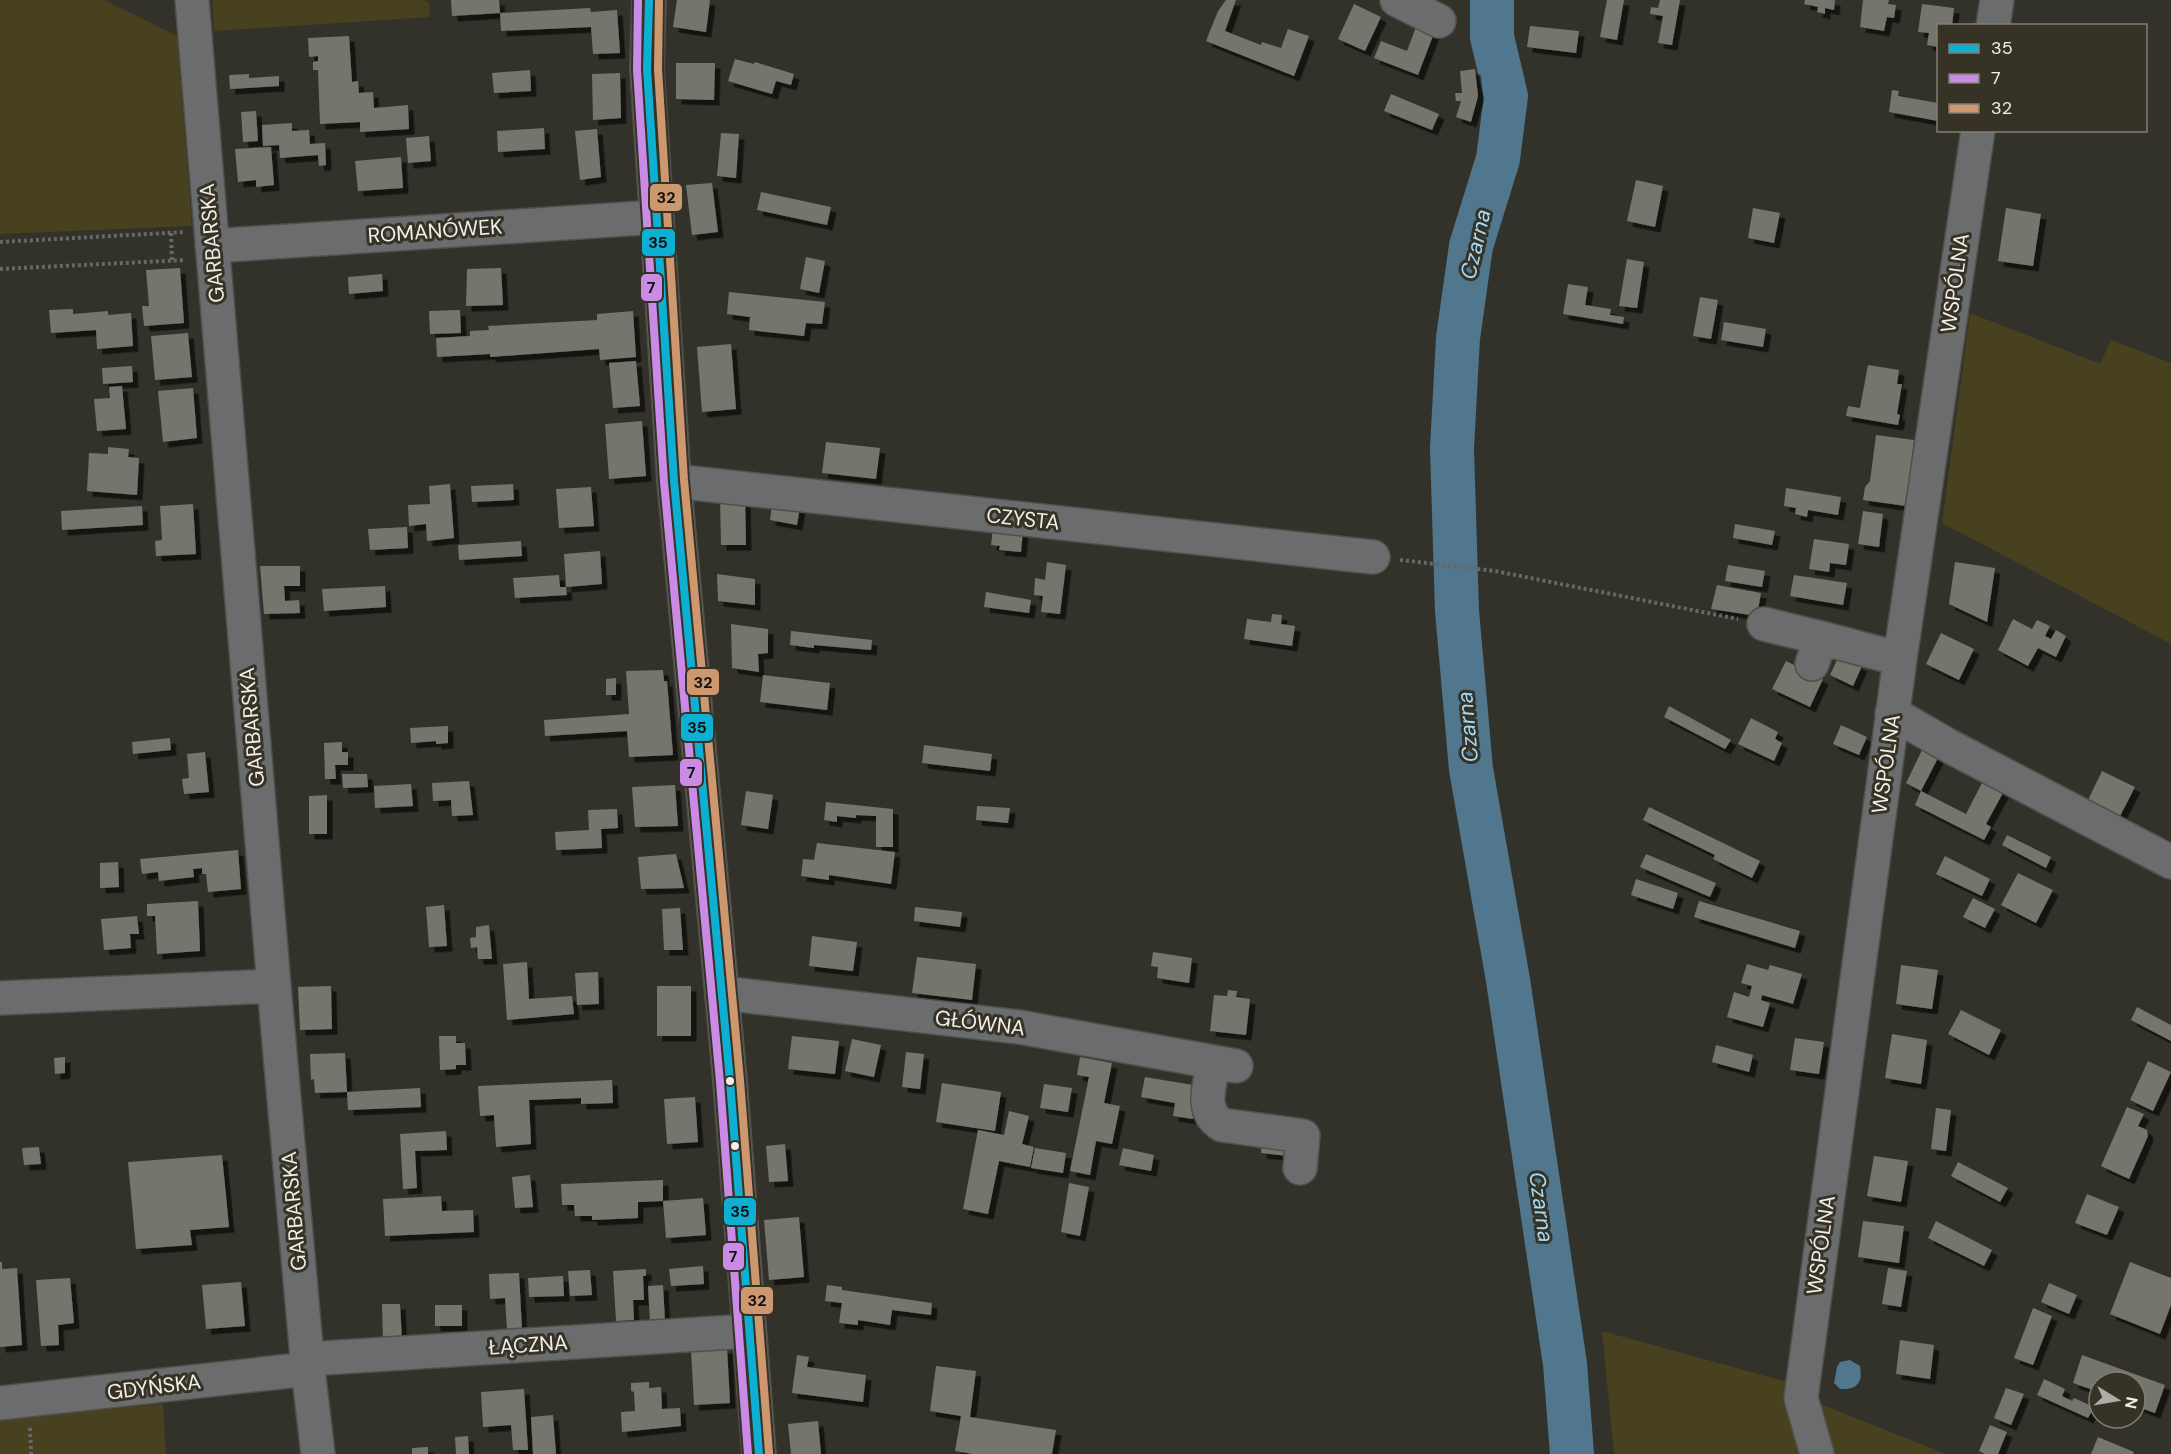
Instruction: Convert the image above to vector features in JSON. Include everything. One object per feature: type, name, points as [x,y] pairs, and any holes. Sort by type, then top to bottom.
[{"type":"street","name":"GARBARSKA","points":[[192,0],[203,238],[318,1454]]},
{"type":"street","points":[[649,0],[647,69],[674,482],[722,993],[759,1454]]},
{"type":"street","points":[[1397,0],[1439,21]]},
{"type":"street","points":[[1993,24],[1997,0]]},
{"type":"street","name":"WSPÓLNA","points":[[1817,1454],[1801,1398],[1899,659],[1978,132]]},
{"type":"street","name":"ROMANÓWEK","points":[[203,238],[657,217]]},
{"type":"street","name":"CZYSTA","points":[[674,482],[1373,557]]},
{"type":"street","points":[[1764,624],[1817,651],[1899,659]]},
{"type":"street","points":[[1892,713],[1951,747],[2171,862]]},
{"type":"street","points":[[0,998],[274,986]]},
{"type":"street","name":"GŁÓWNA","points":[[722,993],[1019,1027],[1225,1064],[1208,1100],[1209,1112],[1214,1120],[1222,1125],[1304,1136],[1300,1168]]},
{"type":"street","name":"ŁĄCZNA","points":[[308,1364],[749,1331]]},
{"type":"street","name":"GDYŃSKA","points":[[0,1403],[308,1364]]},
{"type":"path","points":[[171,233],[172,260]]},
{"type":"path","points":[[0,242],[171,233],[203,238]]},
{"type":"path","points":[[1373,557],[1496,571],[1764,624]]},
{"type":"path","points":[[30,1426],[32,1454]]},
{"type":"shaded area","points":[[0,0],[104,0],[177,36],[192,226],[0,234]]},
{"type":"shaded area","points":[[212,0],[424,0],[429,3],[430,17],[214,31]]},
{"type":"shaded area","points":[[1970,313],[2100,364],[2111,340],[2171,363],[2171,644],[1942,523]]},
{"type":"shaded area","points":[[1602,1331],[1784,1381],[1818,1403],[1946,1454],[1614,1454]]},
{"type":"shaded area","points":[[163,1404],[166,1454],[0,1454],[0,1419]]},
{"type":"water","points":[[1850,1360],[1860,1366],[1861,1377],[1855,1387],[1840,1389],[1834,1383],[1837,1367],[1840,1362]]},
{"type":"building","points":[[451,0],[499,0],[500,13],[452,16]]},
{"type":"building","points":[[677,0],[710,0],[706,32],[673,27]]},
{"type":"building","points":[[1226,0],[1236,0],[1225,31],[1261,45],[1262,42],[1281,48],[1288,29],[1309,36],[1294,76],[1206,41],[1218,11]]},
{"type":"building","points":[[1607,0],[1624,0],[1617,40],[1600,37]]},
{"type":"building","points":[[1660,0],[1680,0],[1672,45],[1658,43],[1663,16],[1650,14],[1651,7],[1658,8]]},
{"type":"building","points":[[1805,0],[1835,0],[1834,10],[1825,8],[1825,14],[1817,12],[1818,7],[1804,4]]},
{"type":"building","points":[[1863,0],[1889,0],[1888,4],[1896,5],[1894,18],[1887,17],[1884,31],[1860,27]]},
{"type":"building","points":[[1354,4],[1381,17],[1365,51],[1338,39]]},
{"type":"building","points":[[1922,4],[1954,8],[1952,24],[1937,24],[1937,47],[1927,45],[1929,33],[1918,32]]},
{"type":"building","points":[[590,8],[591,12],[617,10],[620,53],[593,54],[591,27],[501,31],[500,13]]},
{"type":"building","points":[[1530,26],[1579,31],[1576,53],[1527,47]]},
{"type":"building","points":[[1416,27],[1434,33],[1418,75],[1374,58],[1381,41],[1407,51]]},
{"type":"building","points":[[349,36],[352,82],[358,81],[359,93],[373,92],[374,108],[408,105],[409,129],[360,132],[360,122],[320,124],[318,70],[313,70],[313,62],[318,61],[318,56],[309,57],[308,38]]},
{"type":"building","points":[[735,59],[754,64],[755,62],[794,74],[791,85],[776,81],[772,94],[728,81]]},
{"type":"building","points":[[676,63],[715,63],[714,100],[676,99]]},
{"type":"building","points":[[1475,69],[1478,96],[1471,122],[1456,117],[1461,101],[1456,101],[1455,93],[1462,93],[1460,71]]},
{"type":"building","points":[[530,70],[531,91],[494,93],[492,73]]},
{"type":"building","points":[[620,73],[621,118],[593,120],[592,74]]},
{"type":"building","points":[[249,74],[249,78],[279,76],[279,86],[230,89],[229,75]]},
{"type":"building","points":[[1892,90],[1899,91],[1898,96],[1937,103],[1937,121],[1889,112]]},
{"type":"building","points":[[1391,94],[1439,114],[1432,130],[1384,111]]},
{"type":"building","points":[[256,111],[258,141],[243,142],[241,112]]},
{"type":"building","points":[[292,123],[292,131],[309,130],[310,144],[325,143],[326,165],[319,166],[318,155],[280,158],[279,145],[263,146],[262,125]]},
{"type":"building","points":[[544,128],[545,149],[498,152],[497,131]]},
{"type":"building","points":[[597,129],[601,177],[580,180],[575,131]]},
{"type":"building","points":[[721,133],[739,134],[736,178],[717,176]]},
{"type":"building","points":[[429,136],[431,161],[408,163],[406,138]]},
{"type":"building","points":[[271,147],[274,185],[256,187],[256,180],[238,182],[235,149]]},
{"type":"building","points":[[401,157],[403,188],[358,191],[355,161]]},
{"type":"building","points":[[1636,180],[1663,186],[1655,227],[1627,221]]},
{"type":"building","points":[[712,183],[718,232],[692,235],[686,185]]},
{"type":"building","points":[[761,192],[831,207],[827,225],[757,210]]},
{"type":"building","points":[[1753,208],[1780,213],[1774,243],[1748,238]]},
{"type":"building","points":[[2006,208],[2041,214],[2033,266],[1998,261]]},
{"type":"building","points":[[806,257],[825,261],[819,293],[800,289]]},
{"type":"building","points":[[1627,259],[1644,262],[1637,308],[1619,306]]},
{"type":"building","points":[[180,268],[184,323],[144,326],[142,306],[149,306],[146,270]]},
{"type":"building","points":[[501,268],[503,305],[466,306],[467,269]]},
{"type":"building","points":[[382,274],[383,291],[349,294],[348,277]]},
{"type":"building","points":[[1568,284],[1588,287],[1585,305],[1611,309],[1610,315],[1624,317],[1623,324],[1563,314]]},
{"type":"building","points":[[729,292],[825,302],[822,324],[806,323],[804,336],[749,330],[750,317],[727,314]]},
{"type":"building","points":[[1700,297],[1718,300],[1711,339],[1693,336]]},
{"type":"building","points":[[73,309],[73,314],[108,311],[108,315],[131,313],[133,346],[97,349],[96,330],[51,333],[49,310]]},
{"type":"building","points":[[460,310],[461,333],[430,334],[429,311]]},
{"type":"building","points":[[633,311],[636,357],[600,360],[599,349],[490,357],[490,354],[437,357],[436,338],[470,336],[470,331],[489,330],[488,326],[597,320],[597,314]]},
{"type":"building","points":[[1724,322],[1766,329],[1763,347],[1721,340]]},
{"type":"building","points":[[188,333],[192,377],[155,380],[151,336]]},
{"type":"building","points":[[731,344],[736,409],[702,412],[697,347]]},
{"type":"building","points":[[636,361],[640,406],[613,408],[609,363]]},
{"type":"building","points":[[1868,365],[1899,370],[1897,384],[1902,384],[1897,414],[1900,415],[1898,425],[1846,416],[1848,406],[1860,408]]},
{"type":"building","points":[[132,366],[133,382],[103,384],[102,368]]},
{"type":"building","points":[[122,386],[126,429],[97,431],[94,399],[110,398],[109,387]]},
{"type":"building","points":[[193,388],[197,438],[163,442],[158,391]]},
{"type":"building","points":[[642,421],[646,476],[609,479],[605,424]]},
{"type":"building","points":[[1876,435],[1914,440],[1906,506],[1863,500],[1865,487],[1870,481]]},
{"type":"building","points":[[826,442],[880,448],[876,479],[822,473]]},
{"type":"building","points":[[108,447],[129,449],[128,457],[139,458],[137,495],[87,491],[89,453],[108,454]]},
{"type":"building","points":[[450,484],[454,538],[427,541],[426,524],[409,526],[408,505],[430,504],[429,486]]},
{"type":"building","points":[[513,484],[514,500],[472,502],[471,486]]},
{"type":"building","points":[[591,487],[594,526],[559,528],[556,489]]},
{"type":"building","points":[[1786,488],[1841,497],[1838,515],[1808,510],[1807,517],[1795,514],[1796,508],[1784,506]]},
{"type":"building","points":[[745,497],[746,545],[721,545],[720,498]]},
{"type":"building","points":[[773,498],[801,502],[797,525],[770,520]]},
{"type":"building","points":[[193,504],[196,554],[156,556],[155,541],[162,540],[160,506]]},
{"type":"building","points":[[142,506],[143,525],[62,530],[61,511]]},
{"type":"building","points":[[1863,511],[1883,514],[1879,547],[1858,544]]},
{"type":"building","points":[[1735,524],[1775,531],[1772,545],[1733,538]]},
{"type":"building","points":[[407,527],[408,548],[370,550],[368,529]]},
{"type":"building","points":[[993,528],[1023,531],[1021,552],[999,550],[1000,546],[991,545]]},
{"type":"building","points":[[1814,539],[1849,544],[1846,565],[1830,563],[1829,572],[1809,569]]},
{"type":"building","points":[[521,541],[522,556],[459,560],[458,545]]},
{"type":"building","points":[[600,551],[602,584],[566,587],[564,554]]},
{"type":"building","points":[[1047,562],[1066,565],[1060,614],[1041,612],[1043,596],[1034,595],[1035,578],[1045,580]]},
{"type":"building","points":[[1955,562],[1995,568],[1987,622],[1949,604]]},
{"type":"building","points":[[1728,565],[1765,571],[1762,587],[1725,581]]},
{"type":"building","points":[[260,566],[300,566],[300,586],[284,586],[285,601],[299,600],[300,613],[264,614]]},
{"type":"building","points":[[717,574],[755,579],[755,605],[718,601]]},
{"type":"building","points":[[559,575],[560,587],[566,587],[567,595],[515,598],[513,578]]},
{"type":"building","points":[[1794,575],[1847,583],[1843,605],[1790,596]]},
{"type":"building","points":[[1717,585],[1761,593],[1757,616],[1711,609]]},
{"type":"building","points":[[385,586],[386,607],[324,611],[322,589]]},
{"type":"building","points":[[986,592],[1031,600],[1029,613],[984,607]]},
{"type":"building","points":[[1272,614],[1282,615],[1281,624],[1295,626],[1292,646],[1244,639],[1247,619],[1271,622]]},
{"type":"building","points":[[2013,619],[2032,629],[2037,620],[2050,626],[2045,636],[2051,639],[2056,630],[2066,636],[2056,657],[2038,648],[2028,666],[1998,650]]},
{"type":"building","points":[[731,624],[768,629],[768,653],[758,654],[759,672],[732,668]]},
{"type":"building","points":[[791,631],[872,640],[871,650],[790,645]]},
{"type":"building","points":[[1941,633],[1974,649],[1959,680],[1926,664]]},
{"type":"building","points":[[1839,656],[1862,666],[1853,686],[1830,675]]},
{"type":"building","points":[[1786,661],[1823,679],[1810,707],[1772,689]]},
{"type":"building","points":[[663,670],[664,681],[667,681],[673,755],[629,757],[627,731],[545,736],[544,720],[629,714],[626,671]]},
{"type":"building","points":[[763,675],[830,683],[827,710],[760,702]]},
{"type":"building","points":[[616,678],[616,695],[606,695],[606,679]]},
{"type":"building","points":[[1669,706],[1731,740],[1725,749],[1664,717]]},
{"type":"building","points":[[1751,718],[1778,732],[1775,739],[1782,743],[1774,761],[1738,744]]},
{"type":"building","points":[[1841,725],[1867,737],[1859,755],[1833,744]]},
{"type":"building","points":[[448,726],[448,743],[436,744],[436,741],[411,743],[410,728]]},
{"type":"building","points":[[170,738],[171,750],[133,754],[132,742]]},
{"type":"building","points":[[342,742],[342,752],[348,752],[348,765],[335,765],[336,779],[325,779],[324,743]]},
{"type":"building","points":[[924,745],[992,754],[990,771],[922,763]]},
{"type":"building","points":[[1924,746],[1940,754],[1921,791],[1906,783]]},
{"type":"building","points":[[205,752],[209,792],[184,794],[182,779],[189,778],[187,754]]},
{"type":"building","points":[[2102,771],[2135,787],[2119,818],[2087,802]]},
{"type":"building","points":[[342,774],[367,774],[368,787],[343,788]]},
{"type":"building","points":[[469,781],[473,815],[452,816],[451,800],[433,801],[432,783]]},
{"type":"building","points":[[1983,781],[2004,791],[1986,824],[1991,827],[1984,840],[1915,805],[1921,791],[1966,814]]},
{"type":"building","points":[[411,784],[413,806],[375,808],[374,786]]},
{"type":"building","points":[[675,785],[678,826],[635,827],[632,787]]},
{"type":"building","points":[[746,791],[773,795],[768,829],[741,825]]},
{"type":"building","points":[[327,795],[327,834],[309,834],[309,796]]},
{"type":"building","points":[[826,802],[893,809],[893,847],[876,847],[876,816],[856,815],[856,818],[837,816],[837,822],[824,820]]},
{"type":"building","points":[[977,806],[1010,808],[1008,823],[976,820]]},
{"type":"building","points":[[1649,807],[1760,861],[1752,878],[1713,859],[1715,855],[1643,820]]},
{"type":"building","points":[[617,809],[618,828],[601,829],[602,848],[556,850],[555,832],[589,830],[588,810]]},
{"type":"building","points":[[2007,835],[2051,857],[2046,868],[2002,845]]},
{"type":"building","points":[[817,843],[895,852],[891,884],[829,875],[829,880],[801,876],[803,859],[814,860]]},
{"type":"building","points":[[238,850],[241,889],[208,892],[206,874],[202,874],[202,868],[193,869],[194,877],[159,881],[158,872],[142,874],[140,859]]},
{"type":"building","points":[[676,854],[684,888],[641,889],[638,857]]},
{"type":"building","points":[[1646,854],[1716,883],[1710,897],[1640,867]]},
{"type":"building","points":[[1945,856],[1990,879],[1982,896],[1936,874]]},
{"type":"building","points":[[118,862],[119,887],[100,888],[100,863]]},
{"type":"building","points":[[2018,873],[2053,890],[2036,923],[2001,905]]},
{"type":"building","points":[[1636,879],[1678,893],[1673,909],[1631,895]]},
{"type":"building","points":[[1973,898],[1995,909],[1985,928],[1963,917]]},
{"type":"building","points":[[198,901],[200,951],[157,954],[155,916],[147,916],[147,904]]},
{"type":"building","points":[[1699,901],[1800,931],[1795,948],[1694,917]]},
{"type":"building","points":[[444,905],[447,946],[429,947],[426,907]]},
{"type":"building","points":[[915,907],[962,912],[960,927],[914,921]]},
{"type":"building","points":[[680,908],[683,950],[664,950],[662,909]]},
{"type":"building","points":[[137,916],[139,934],[130,934],[131,948],[104,950],[101,919]]},
{"type":"building","points":[[489,925],[492,959],[478,959],[477,947],[471,948],[470,938],[476,937],[476,927]]},
{"type":"building","points":[[812,936],[857,942],[853,971],[809,966]]},
{"type":"building","points":[[1153,952],[1192,958],[1189,983],[1157,978],[1158,967],[1151,966]]},
{"type":"building","points":[[917,957],[976,964],[972,1000],[912,993]]},
{"type":"building","points":[[527,962],[529,999],[572,996],[574,1014],[507,1020],[503,964]]},
{"type":"building","points":[[1747,964],[1768,970],[1770,965],[1802,974],[1793,1004],[1762,995],[1761,1000],[1770,1003],[1763,1027],[1727,1017],[1734,992],[1749,997],[1752,986],[1741,983]]},
{"type":"building","points":[[1901,965],[1938,970],[1932,1009],[1896,1004]]},
{"type":"building","points":[[598,972],[599,1004],[577,1005],[575,973]]},
{"type":"building","points":[[331,986],[332,1029],[300,1030],[298,987]]},
{"type":"building","points":[[657,986],[691,986],[691,1036],[657,1036]]},
{"type":"building","points":[[1228,990],[1237,991],[1236,997],[1250,999],[1246,1035],[1210,1031],[1214,995],[1227,996]]},
{"type":"building","points":[[2137,1007],[2171,1025],[2171,1041],[2131,1020]]},
{"type":"building","points":[[1961,1010],[2001,1030],[1989,1055],[1948,1034]]},
{"type":"building","points":[[1892,1034],[1927,1040],[1921,1084],[1885,1078]]},
{"type":"building","points":[[439,1036],[456,1036],[456,1043],[465,1043],[466,1065],[456,1065],[456,1069],[440,1070]]},
{"type":"building","points":[[792,1036],[839,1041],[835,1074],[788,1069]]},
{"type":"building","points":[[1795,1038],[1824,1042],[1819,1074],[1790,1070]]},
{"type":"building","points":[[852,1039],[881,1045],[874,1077],[845,1071]]},
{"type":"building","points":[[1716,1045],[1753,1055],[1749,1072],[1712,1062]]},
{"type":"building","points":[[906,1052],[924,1054],[920,1089],[902,1087]]},
{"type":"building","points":[[345,1053],[347,1092],[315,1093],[314,1079],[311,1080],[310,1054]]},
{"type":"building","points":[[65,1057],[65,1073],[55,1074],[54,1058]]},
{"type":"building","points":[[1080,1057],[1112,1063],[1104,1103],[1120,1106],[1112,1144],[1096,1141],[1090,1175],[1070,1171],[1089,1077],[1077,1075]]},
{"type":"building","points":[[2148,1061],[2171,1072],[2153,1111],[2130,1100]]},
{"type":"building","points":[[1145,1077],[1199,1086],[1193,1119],[1173,1116],[1175,1103],[1141,1097]]},
{"type":"building","points":[[612,1080],[613,1103],[581,1104],[581,1098],[529,1100],[531,1144],[496,1147],[494,1115],[480,1116],[478,1086]]},
{"type":"building","points":[[942,1083],[1001,1092],[995,1131],[936,1122]]},
{"type":"building","points":[[1044,1084],[1072,1088],[1068,1112],[1040,1108]]},
{"type":"building","points":[[420,1088],[421,1107],[348,1110],[347,1092]]},
{"type":"building","points":[[695,1097],[698,1142],[667,1144],[664,1099]]},
{"type":"building","points":[[2127,1107],[2144,1114],[2138,1126],[2147,1130],[2148,1136],[2129,1179],[2101,1166]]},
{"type":"building","points":[[1936,1108],[1951,1110],[1946,1151],[1931,1149]]},
{"type":"building","points":[[1009,1111],[1029,1116],[1022,1144],[1034,1147],[1030,1167],[999,1161],[988,1214],[963,1209],[978,1130],[1004,1135]]},
{"type":"building","points":[[446,1131],[447,1150],[415,1151],[417,1188],[403,1189],[400,1134]]},
{"type":"building","points":[[1262,1139],[1290,1143],[1288,1156],[1261,1153]]},
{"type":"building","points":[[785,1144],[788,1181],[769,1182],[766,1146]]},
{"type":"building","points":[[39,1147],[41,1164],[24,1165],[22,1148]]},
{"type":"building","points":[[1035,1148],[1066,1153],[1063,1173],[1031,1168]]},
{"type":"building","points":[[1123,1148],[1154,1155],[1151,1171],[1119,1165]]},
{"type":"building","points":[[222,1155],[229,1227],[190,1230],[192,1245],[136,1249],[128,1162]]},
{"type":"building","points":[[1874,1156],[1908,1161],[1901,1202],[1867,1196]]},
{"type":"building","points":[[1958,1162],[2008,1188],[2000,1202],[1951,1176]]},
{"type":"building","points":[[530,1175],[533,1207],[515,1208],[512,1177]]},
{"type":"building","points":[[663,1180],[663,1201],[638,1202],[638,1218],[592,1220],[592,1216],[575,1216],[574,1205],[562,1205],[561,1184]]},
{"type":"building","points":[[1069,1183],[1089,1187],[1080,1236],[1061,1232]]},
{"type":"building","points":[[2087,1194],[2119,1207],[2107,1235],[2075,1223]]},
{"type":"building","points":[[441,1196],[442,1211],[473,1210],[474,1232],[385,1236],[383,1199]]},
{"type":"building","points":[[703,1198],[706,1235],[666,1238],[663,1201]]},
{"type":"building","points":[[799,1217],[804,1277],[769,1280],[764,1220]]},
{"type":"building","points":[[1863,1221],[1904,1226],[1899,1263],[1858,1257]]},
{"type":"building","points":[[1936,1221],[1992,1250],[1984,1266],[1928,1238]]},
{"type":"building","points":[[0,1262],[2,1262],[2,1269],[17,1268],[22,1345],[0,1347]]},
{"type":"building","points":[[2130,1262],[2171,1278],[2171,1305],[2160,1334],[2110,1314]]},
{"type":"building","points":[[703,1266],[704,1284],[671,1286],[669,1269]]},
{"type":"building","points":[[1888,1268],[1907,1271],[1901,1307],[1882,1304]]},
{"type":"building","points":[[646,1269],[646,1276],[643,1276],[644,1300],[633,1300],[634,1320],[616,1321],[613,1271]]},
{"type":"building","points":[[590,1270],[592,1295],[570,1296],[568,1271]]},
{"type":"building","points":[[519,1273],[522,1330],[507,1330],[505,1298],[490,1299],[489,1274]]},
{"type":"building","points":[[563,1276],[564,1296],[529,1297],[528,1278]]},
{"type":"building","points":[[70,1278],[74,1323],[58,1325],[59,1345],[41,1346],[36,1280]]},
{"type":"building","points":[[241,1282],[245,1326],[206,1329],[202,1285]]},
{"type":"building","points":[[2049,1283],[2077,1295],[2069,1314],[2041,1302]]},
{"type":"building","points":[[663,1285],[665,1322],[650,1322],[648,1286]]},
{"type":"building","points":[[827,1285],[842,1287],[842,1290],[932,1303],[931,1315],[892,1310],[890,1325],[858,1320],[858,1325],[839,1323],[842,1303],[825,1301]]},
{"type":"building","points":[[382,1304],[400,1304],[402,1340],[383,1341]]},
{"type":"building","points":[[435,1305],[462,1305],[462,1326],[435,1326]]},
{"type":"building","points":[[2033,1308],[2052,1316],[2033,1365],[2014,1358]]},
{"type":"building","points":[[1900,1340],[1934,1345],[1930,1379],[1896,1374]]},
{"type":"building","points":[[727,1348],[730,1403],[694,1405],[691,1350]]},
{"type":"building","points":[[797,1355],[809,1357],[807,1367],[866,1375],[863,1402],[792,1393]]},
{"type":"building","points":[[2082,1355],[2124,1370],[2087,1370],[2087,1388],[2073,1383]]},
{"type":"building","points":[[936,1366],[976,1371],[970,1417],[1056,1430],[1052,1454],[973,1454],[955,1451],[961,1416],[930,1411]]},
{"type":"building","points":[[2147,1378],[2165,1385],[2155,1413],[2147,1410]]},
{"type":"building","points":[[2044,1379],[2065,1389],[2062,1396],[2087,1404],[2087,1418],[2037,1395]]},
{"type":"building","points":[[649,1382],[649,1388],[661,1387],[662,1409],[680,1408],[681,1426],[622,1432],[621,1412],[635,1411],[631,1383]]},
{"type":"building","points":[[2006,1388],[2024,1394],[2011,1425],[1994,1418]]},
{"type":"building","points":[[524,1389],[528,1450],[513,1450],[511,1425],[483,1427],[481,1392]]},
{"type":"building","points":[[553,1415],[556,1454],[533,1454],[531,1417]]},
{"type":"building","points":[[818,1421],[821,1454],[791,1454],[788,1424]]},
{"type":"building","points":[[1990,1425],[2007,1432],[1998,1454],[1985,1454],[1979,1451]]},
{"type":"building","points":[[468,1436],[469,1454],[456,1454],[455,1437]]},
{"type":"building","points":[[2098,1437],[2134,1452],[2133,1454],[2091,1454]]},
{"type":"building","points":[[428,1447],[428,1454],[412,1454],[412,1448]]},
{"type":"waterway","name":"Czarna","points":[[1492,0],[1492,37],[1506,96],[1498,159],[1471,246],[1458,338],[1452,448],[1457,611],[1471,769],[1508,980],[1565,1364],[1572,1454]]},
{"type":"transit line","name":"7","points":[[638,0],[637,70],[664,482],[720,1082],[748,1454]]},
{"type":"transit line","name":"35","points":[[649,0],[647,69],[674,481],[730,1081],[759,1454]]},
{"type":"transit line","name":"32","points":[[659,0],[658,69],[684,480],[740,1080],[769,1453]]}]
